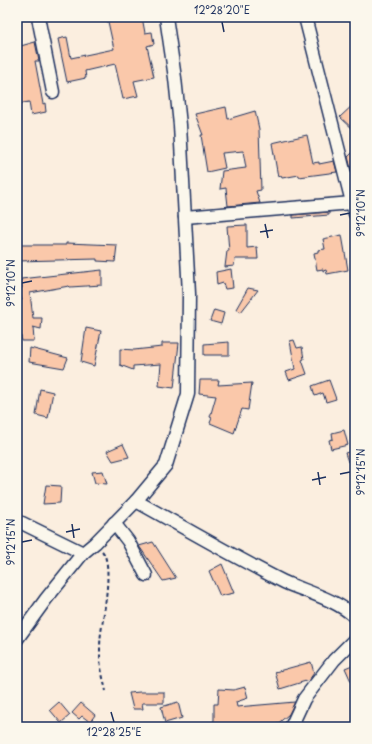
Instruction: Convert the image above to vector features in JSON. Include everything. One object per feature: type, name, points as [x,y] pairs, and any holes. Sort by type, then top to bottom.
[{"type":"street","points":[[38,17],[53,92]]},
{"type":"street","points":[[17,639],[46,599],[83,553],[95,543],[136,501],[166,465],[188,394],[189,294],[180,125],[166,17]]},
{"type":"street","points":[[185,217],[354,209],[305,17]]},
{"type":"street","points":[[136,501],[284,582],[343,607],[355,617]]},
{"type":"street","points":[[17,522],[22,523],[83,553]]},
{"type":"street","points":[[114,523],[128,541],[146,575]]},
{"type":"street","points":[[291,727],[304,699],[334,660],[355,639]]},
{"type":"path","points":[[95,543],[105,554],[107,568],[106,598],[101,633],[100,654],[101,671],[106,690]]},
{"type":"building","points":[[107,17],[142,17],[145,33],[152,32],[154,44],[147,46],[154,77],[134,81],[138,96],[123,99],[115,64],[85,71],[86,78],[67,82],[58,39],[67,37],[71,58],[114,49]]},
{"type":"building","points":[[35,42],[39,61],[35,61],[43,104],[45,103],[46,112],[31,115],[29,102],[17,104],[17,47]]},
{"type":"building","points":[[355,103],[355,131],[340,117]]},
{"type":"building","points":[[226,107],[228,119],[255,111],[259,129],[261,190],[256,191],[260,203],[228,206],[226,188],[220,189],[222,171],[246,168],[243,151],[222,153],[225,168],[207,172],[201,135],[203,135],[195,114]]},
{"type":"building","points":[[307,135],[313,163],[319,162],[319,164],[334,161],[337,172],[299,177],[299,175],[282,178],[281,176],[278,177],[272,143]]},
{"type":"building","points":[[355,150],[355,184],[348,157]]},
{"type":"building","points":[[329,212],[329,215],[293,218],[293,215]]},
{"type":"building","points":[[247,225],[247,248],[257,247],[258,259],[235,259],[234,266],[225,267],[227,251],[229,251],[227,226]]},
{"type":"building","points":[[342,235],[348,270],[327,274],[326,270],[317,270],[314,253],[318,252],[318,250],[325,249],[323,239]]},
{"type":"building","points":[[66,243],[117,245],[115,262],[97,261],[97,259],[17,261],[17,245],[66,245]]},
{"type":"building","points":[[231,269],[233,288],[225,289],[223,283],[217,285],[216,272]]},
{"type":"building","points":[[102,270],[102,285],[69,286],[30,293],[33,318],[42,318],[41,329],[33,327],[34,341],[22,341],[19,328],[17,328],[17,300],[22,300],[18,289],[22,288],[21,279]]},
{"type":"building","points":[[248,288],[258,290],[241,312],[236,309]]},
{"type":"building","points":[[214,310],[224,313],[221,324],[210,321]]},
{"type":"building","points":[[86,328],[101,331],[94,366],[81,362]]},
{"type":"building","points":[[294,340],[297,348],[302,347],[304,359],[302,360],[307,374],[289,380],[286,372],[295,369],[290,341]]},
{"type":"building","points":[[229,342],[229,355],[204,355],[204,344]]},
{"type":"building","points":[[162,343],[179,343],[174,388],[159,386],[161,364],[133,366],[133,370],[120,365],[120,349],[134,350],[162,347]]},
{"type":"building","points":[[30,348],[68,358],[64,368],[29,362]]},
{"type":"building","points":[[200,380],[219,380],[218,385],[252,383],[248,410],[242,409],[234,433],[210,423],[212,418],[210,417],[216,396],[199,394]]},
{"type":"building","points":[[329,380],[336,399],[326,402],[323,393],[315,396],[312,386]]},
{"type":"building","points":[[40,389],[53,392],[48,418],[36,415]]},
{"type":"building","points":[[344,430],[348,445],[331,449],[329,440],[333,439],[332,433]]},
{"type":"building","points":[[123,444],[129,457],[113,461],[107,451]]},
{"type":"building","points":[[355,450],[355,460],[348,462],[345,453]]},
{"type":"building","points":[[103,471],[107,484],[95,483],[92,472]]},
{"type":"building","points":[[46,485],[61,486],[60,503],[43,504]]},
{"type":"building","points":[[153,542],[176,578],[163,581],[139,546]]},
{"type":"building","points":[[222,564],[234,593],[220,596],[209,571]]},
{"type":"building","points":[[311,662],[314,673],[309,680],[280,689],[275,672]]},
{"type":"building","points":[[355,664],[355,690],[345,668]]},
{"type":"building","points":[[245,687],[248,698],[236,702],[237,707],[295,702],[289,714],[274,727],[212,727],[214,720],[214,704],[218,704],[219,689],[234,690]]},
{"type":"building","points":[[164,692],[164,703],[142,703],[143,709],[133,709],[129,693]]},
{"type":"building","points":[[59,702],[70,715],[61,723],[50,710]]},
{"type":"building","points":[[178,702],[182,718],[165,723],[161,707]]},
{"type":"building","points":[[81,703],[95,715],[90,722],[82,716],[79,719],[72,713]]}]
